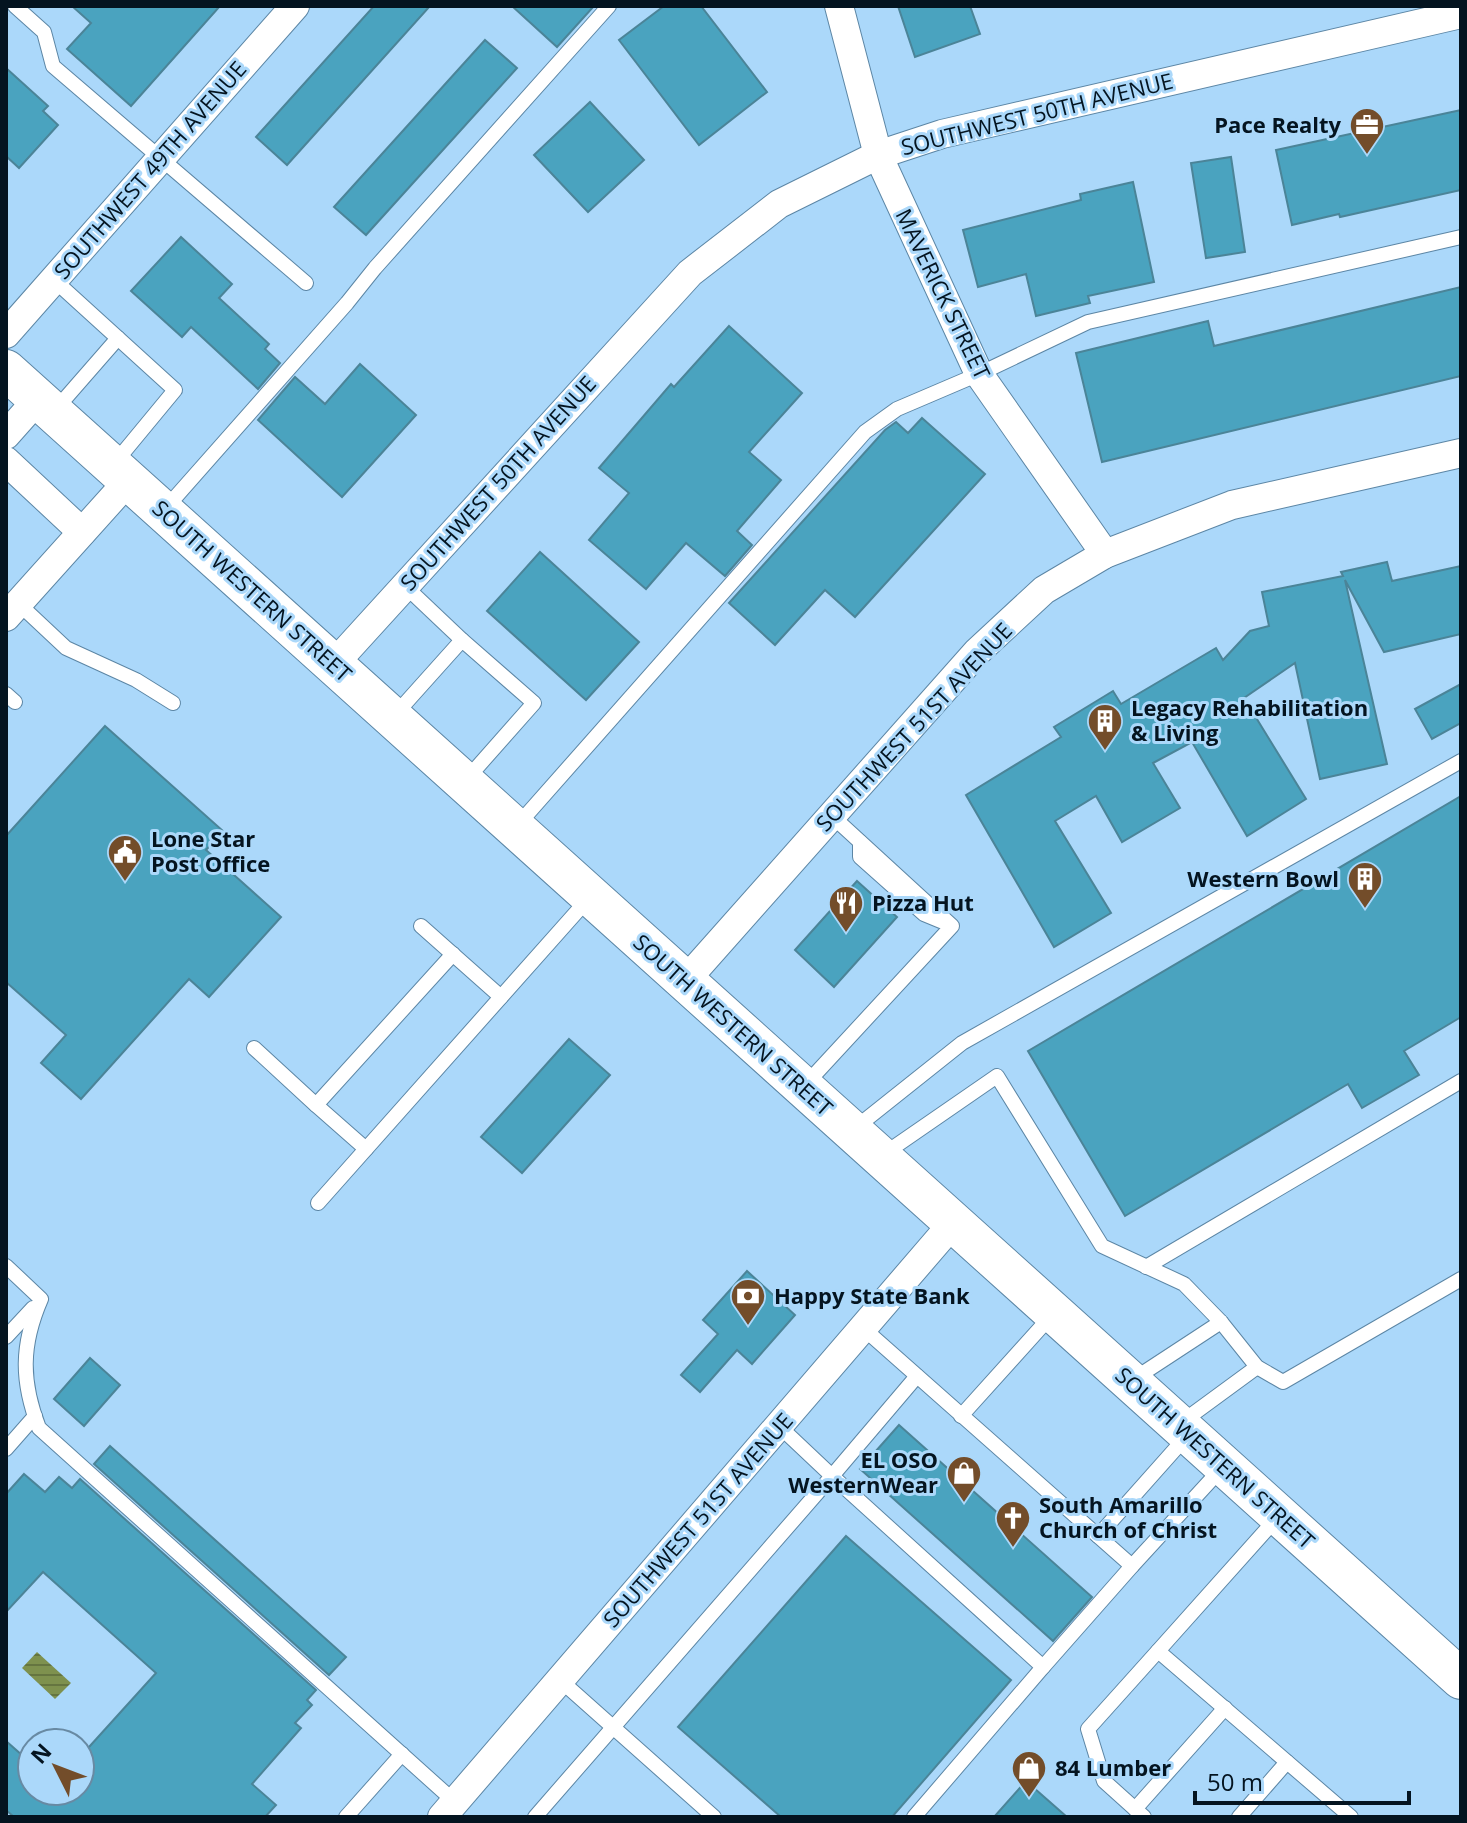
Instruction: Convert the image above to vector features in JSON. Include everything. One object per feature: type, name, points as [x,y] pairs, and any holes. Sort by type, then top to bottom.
[{"type":"main road","name":"SOUTH WESTERN STREET","points":[[6,370],[1461,1679]]},
{"type":"street","name":"SOUTHWEST 49TH AVENUE","points":[[6,334],[295,6]]},
{"type":"street","name":"MAVERICK STREET","points":[[839,6],[878,155],[979,374],[1105,554]]},
{"type":"street","name":"SOUTHWEST 50TH AVENUE","points":[[334,664],[690,273],[779,204],[878,155],[942,134],[1461,14]]},
{"type":"street","points":[[6,435],[46,406]]},
{"type":"street","name":"SOUTHWEST 51ST AVENUE","points":[[685,981],[977,652],[1044,590],[1105,554],[1232,505],[1461,453]]},
{"type":"street","points":[[6,461],[82,532]]},
{"type":"street","points":[[12,610],[82,532],[121,473]]},
{"type":"street","name":"SOUTHWEST 51ST AVENUE","points":[[449,1810],[954,1222]]},
{"type":"lane","points":[[15,6],[44,32],[53,66],[306,283]]},
{"type":"lane","points":[[163,511],[609,6]]},
{"type":"lane","points":[[515,828],[865,432],[897,409],[1088,322],[1461,237]]},
{"type":"lane","points":[[54,280],[175,390],[121,473]]},
{"type":"lane","points":[[46,406],[118,338]]},
{"type":"lane","points":[[405,586],[534,703],[464,782]]},
{"type":"lane","points":[[12,610],[66,648],[136,680],[173,703]]},
{"type":"lane","points":[[393,717],[462,640]]},
{"type":"lane","points":[[866,1144],[962,1043],[1461,761]]},
{"type":"lane","points":[[803,1087],[952,926],[832,816]]},
{"type":"lane","points":[[318,1203],[591,896]]},
{"type":"lane","points":[[421,926],[501,997]]},
{"type":"lane","points":[[316,1105],[453,954]]},
{"type":"lane","points":[[254,1048],[366,1149]]},
{"type":"lane","points":[[866,1144],[997,1076],[1102,1246],[1184,1284],[1221,1322],[1257,1367],[1283,1382],[1461,1279]]},
{"type":"lane","points":[[1146,1267],[1461,1081]]},
{"type":"lane","points":[[6,1266],[41,1299]]},
{"type":"lane","points":[[6,1337],[41,1299]]},
{"type":"lane","points":[[41,1299],[29,1327],[25,1354],[27,1396],[39,1428],[402,1754],[449,1810]]},
{"type":"lane","points":[[961,1416],[1054,1312]]},
{"type":"lane","points":[[1130,1381],[1221,1322]]},
{"type":"lane","points":[[863,1328],[1132,1566]]},
{"type":"lane","points":[[1098,1536],[1184,1430],[1257,1367]]},
{"type":"lane","points":[[535,1817],[917,1376]]},
{"type":"lane","points":[[6,1449],[35,1416]]},
{"type":"lane","points":[[779,1426],[1043,1667]]},
{"type":"lane","points":[[914,1817],[1132,1566],[1224,1466]]},
{"type":"lane","points":[[1225,1708],[1139,1813],[1104,1781],[1088,1729],[1279,1516]]},
{"type":"lane","points":[[1158,1651],[1351,1817]]},
{"type":"lane","points":[[560,1680],[714,1817]]},
{"type":"lane","points":[[346,1817],[402,1754]]},
{"type":"lane","points":[[1239,1817],[1287,1762]]},
{"type":"shaded area","points":[[37,1652],[71,1683],[55,1699],[22,1668]]},
{"type":"building","points":[[72,6],[220,6],[131,106],[67,49],[91,23]]},
{"type":"building","points":[[374,6],[430,6],[287,165],[256,137]]},
{"type":"building","points":[[512,6],[594,6],[557,47]]},
{"type":"building","points":[[664,6],[701,6],[767,92],[699,145],[619,40]]},
{"type":"building","points":[[898,6],[970,6],[980,34],[915,57]]},
{"type":"building","points":[[485,40],[517,68],[366,235],[334,207]]},
{"type":"building","points":[[6,68],[48,106],[43,111],[58,125],[19,168],[6,156]]},
{"type":"building","points":[[590,102],[644,160],[588,212],[534,155]]},
{"type":"building","points":[[1461,110],[1461,190],[1292,225],[1276,150]]},
{"type":"building","points":[[1231,157],[1245,252],[1206,258],[1191,163]]},
{"type":"building","points":[[1133,182],[1154,282],[1088,296],[1090,303],[1036,316],[1026,274],[978,287],[963,230],[1081,200],[1080,194]]},
{"type":"building","points":[[181,237],[232,284],[219,298],[269,344],[265,349],[280,363],[258,389],[191,327],[182,337],[131,291]]},
{"type":"building","points":[[1461,287],[1461,376],[1102,462],[1076,353],[1208,321],[1214,346]]},
{"type":"building","points":[[729,326],[802,393],[749,452],[781,480],[737,531],[752,545],[725,576],[686,543],[646,589],[589,540],[629,493],[599,468],[671,384],[674,387]]},
{"type":"building","points":[[360,364],[416,415],[342,497],[258,420],[295,377],[325,404]]},
{"type":"building","points":[[922,418],[985,474],[855,617],[825,590],[775,645],[729,603],[885,430],[896,422],[908,433]]},
{"type":"building","points":[[540,552],[639,642],[586,700],[487,611]]},
{"type":"building","name":"Legacy Rehabilitation & Living","points":[[1387,562],[1392,581],[1461,566],[1461,634],[1384,652],[1345,580],[1387,764],[1320,779],[1295,663],[1244,698],[1306,799],[1247,836],[1192,742],[1153,763],[1180,808],[1122,842],[1096,796],[1055,821],[1111,913],[1054,947],[966,795],[1061,737],[1054,727],[1113,691],[1121,704],[1216,648],[1223,660],[1250,631],[1269,626],[1262,592],[1343,576],[1341,572]]},
{"type":"building","points":[[1461,684],[1461,723],[1432,739],[1415,709]]},
{"type":"building","name":"Lone Star Post Office","points":[[105,726],[223,831],[206,850],[281,917],[209,997],[189,979],[81,1099],[41,1063],[66,1035],[6,982],[6,836]]},
{"type":"building","name":"Western Bowl","points":[[1461,796],[1461,1017],[1404,1051],[1419,1075],[1362,1108],[1348,1084],[1125,1216],[1028,1051]]},
{"type":"building","name":"Pizza Hut","points":[[857,881],[897,917],[834,987],[795,950]]},
{"type":"building","points":[[569,1039],[610,1075],[522,1173],[481,1137]]},
{"type":"building","name":"Happy State Bank","points":[[747,1271],[795,1315],[752,1364],[737,1350],[700,1392],[681,1375],[718,1334],[703,1320]]},
{"type":"building","points":[[90,1358],[120,1385],[84,1426],[54,1399]]},
{"type":"building","points":[[899,1425],[1092,1597],[1053,1641],[860,1469]]},
{"type":"building","points":[[110,1446],[346,1657],[329,1675],[94,1464]]},
{"type":"building","points":[[24,1474],[45,1492],[59,1477],[72,1488],[80,1479],[316,1690],[307,1700],[312,1705],[295,1723],[301,1728],[252,1784],[276,1805],[265,1817],[14,1817],[6,1810],[6,1741],[16,1750],[16,1807],[96,1807],[96,1739],[156,1673],[43,1572],[6,1612],[6,1494]]},
{"type":"building","points":[[846,1536],[1011,1680],[892,1817],[781,1817],[678,1727]]},
{"type":"building","name":"84 Lumber","points":[[1026,1781],[1067,1817],[994,1817]]},
{"type":"place","name":"Pace Realty","points":[[1367,156]]},
{"type":"place","name":"Legacy Rehabilitation & Living","points":[[1105,752]]},
{"type":"place","name":"Lone Star Post Office","points":[[125,883]]},
{"type":"place","name":"Western Bowl","points":[[1365,910]]},
{"type":"place","name":"Pizza Hut","points":[[846,934]]},
{"type":"place","name":"Happy State Bank","points":[[748,1327]]},
{"type":"place","name":"EL OSO WesternWear","points":[[964,1504]]},
{"type":"place","name":"South Amarillo Church of Christ","points":[[1013,1549]]},
{"type":"place","name":"84 Lumber","points":[[1029,1799]]}]
